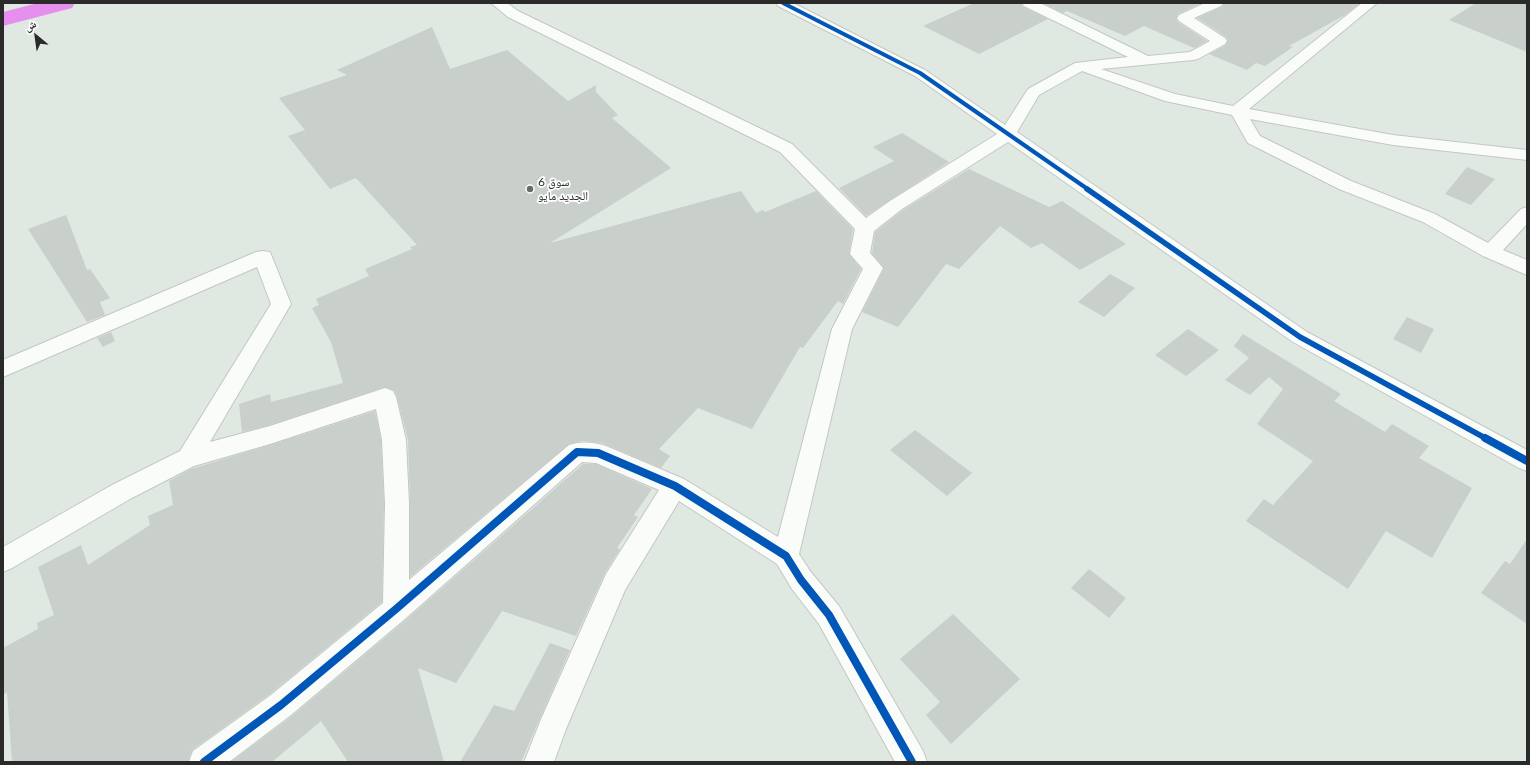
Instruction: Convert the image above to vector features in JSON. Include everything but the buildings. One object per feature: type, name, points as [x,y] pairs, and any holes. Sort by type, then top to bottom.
[{"type":"street","points":[[498,3],[513,14],[786,148],[866,228]]},
{"type":"street","points":[[784,3],[920,74],[1300,337],[1527,461]]},
{"type":"street","points":[[1029,3],[1148,61]]},
{"type":"street","points":[[786,556],[842,329],[873,268],[860,254],[866,228],[896,205],[1007,135],[1033,92],[1080,66],[1193,56],[1220,40],[1184,18],[1216,3]]},
{"type":"street","points":[[1237,111],[1365,4]]},
{"type":"street","points":[[1080,66],[1171,98],[1393,140],[1527,155]]},
{"type":"street","points":[[1237,111],[1254,139],[1345,185],[1429,218],[1490,252],[1527,268]]},
{"type":"street","points":[[1490,252],[1527,213]]},
{"type":"street","points":[[3,369],[263,257],[281,304],[188,458]]},
{"type":"street","points":[[3,560],[121,492],[188,458],[270,436],[385,398],[394,440],[397,504],[396,609]]},
{"type":"street","points":[[204,762],[281,705],[396,609],[577,452],[598,453],[675,486],[786,556],[802,580],[829,615],[912,762]]},
{"type":"street","points":[[539,762],[552,727],[615,583],[675,486]]},
{"type":"waterway","points":[[3,19],[64,3]]},
{"type":"cycle path","points":[[783,3],[920,73],[1300,337],[1527,461]]},
{"type":"cycle path","points":[[204,762],[281,705],[396,609],[577,452],[598,453],[675,486],[786,556],[801,580],[829,615],[912,762]]},
{"type":"place","name":"سوق 6 الجديد مايو","points":[[530,189]]}]
